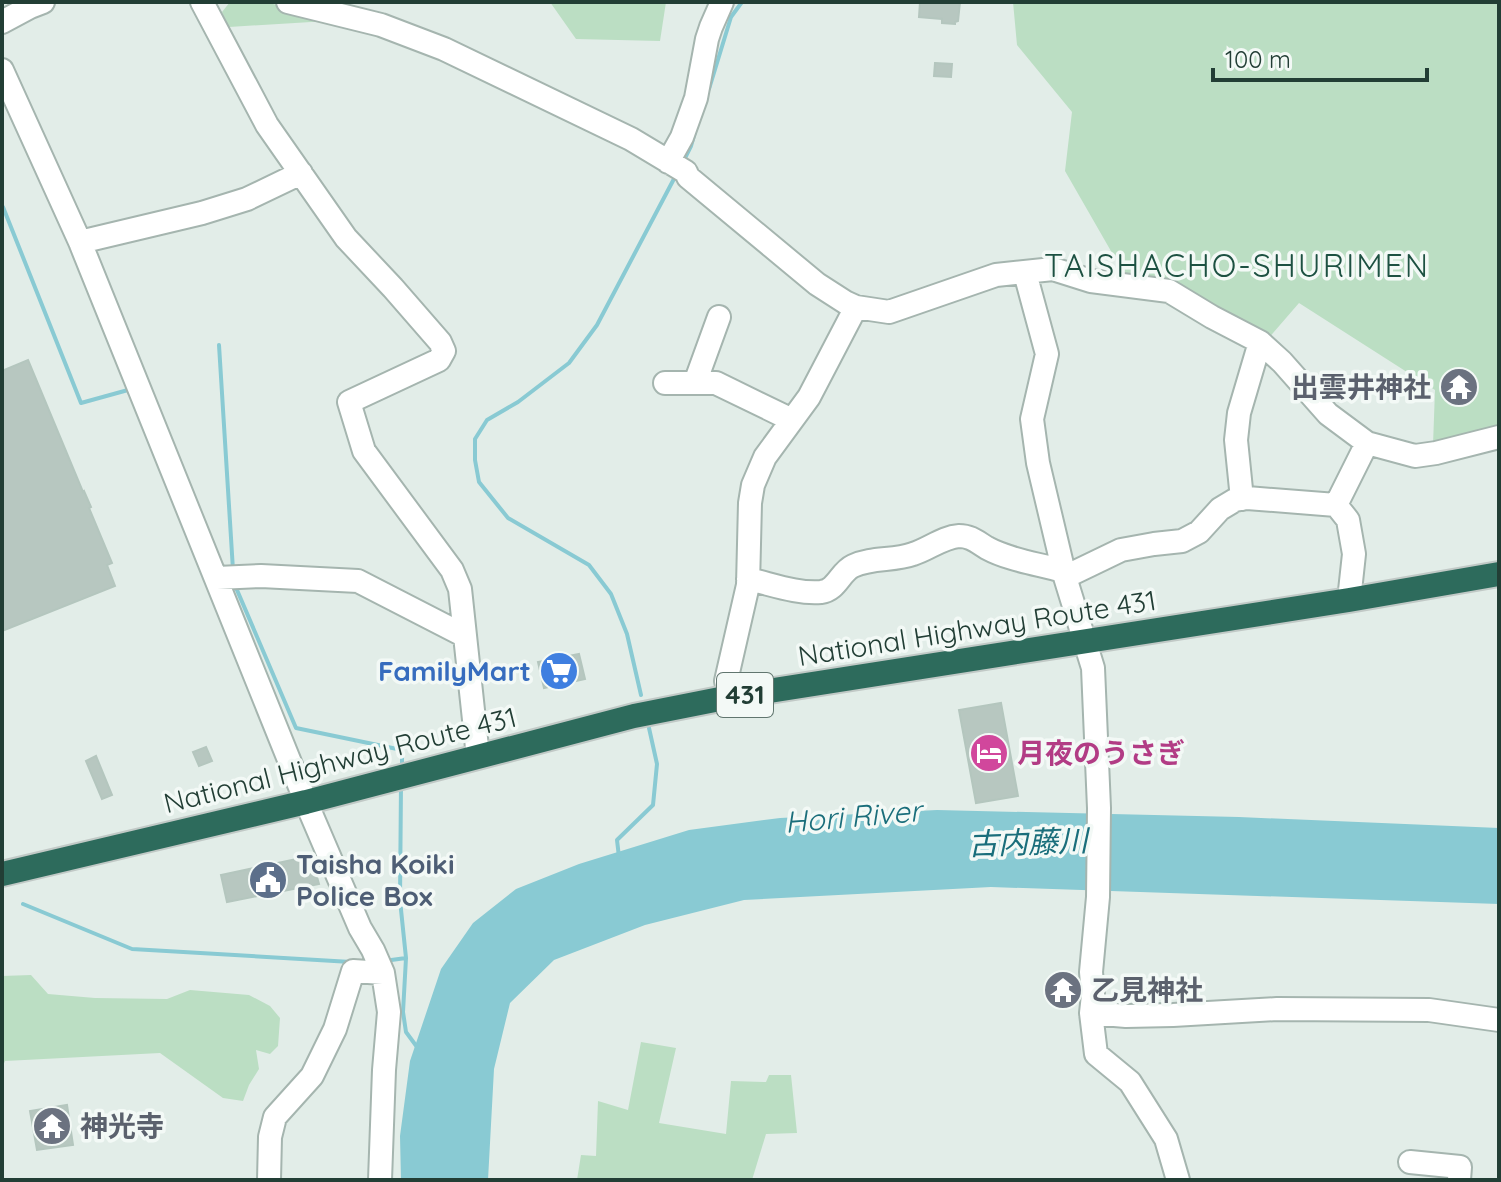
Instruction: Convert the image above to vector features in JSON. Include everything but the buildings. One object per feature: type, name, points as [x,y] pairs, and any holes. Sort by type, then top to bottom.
[{"type":"highway","name":"National Highway Route 431","points":[[2,874],[306,802],[634,716],[730,697],[1499,574]]},
{"type":"street","points":[[2,22],[43,2]]},
{"type":"street","points":[[202,2],[267,125],[346,238],[440,342],[444,351],[439,360],[349,402],[364,451],[452,570],[460,589],[478,757]]},
{"type":"street","points":[[288,2],[381,25],[444,49],[631,139],[675,166],[817,284],[856,307],[889,312],[996,275],[1053,269],[1091,281],[1169,291],[1260,342],[1328,414],[1367,443],[1415,456],[1499,437]]},
{"type":"street","points":[[675,166],[696,98],[707,39],[722,2]]},
{"type":"street","points":[[2,70],[80,242],[360,928],[366,962],[389,1012],[380,1180]]},
{"type":"street","points":[[80,242],[247,199],[301,173]]},
{"type":"street","points":[[1025,273],[1047,354],[1032,419],[1038,463],[1064,574],[1093,668],[1099,808],[1098,897],[1086,1003],[1096,1054],[1130,1082],[1166,1139],[1178,1180]]},
{"type":"street","points":[[730,697],[726,681],[748,579],[753,485],[765,457],[809,397],[856,307]]},
{"type":"street","points":[[695,383],[719,317]]},
{"type":"street","points":[[1242,499],[1237,427],[1260,342]]},
{"type":"street","points":[[665,383],[716,383],[792,420]]},
{"type":"street","points":[[1336,505],[1367,443]]},
{"type":"street","points":[[748,579],[807,592],[824,592],[832,588],[849,568],[863,562],[902,557],[958,536],[972,537],[996,552],[1064,574],[1121,550],[1182,541],[1199,532],[1220,509],[1242,499],[1336,505],[1348,520],[1354,554],[1349,600]]},
{"type":"street","points":[[217,578],[261,576],[358,581],[465,636]]},
{"type":"street","points":[[269,1180],[270,1137],[275,1117],[312,1076],[366,962]]},
{"type":"street","points":[[1086,1003],[1142,1016],[1277,1009],[1429,1010],[1499,1020]]},
{"type":"street","points":[[1410,1162],[1460,1167],[1459,1180]]},
{"type":"green space","points":[[230,2],[264,2],[344,20],[229,27],[222,12]]},
{"type":"green space","points":[[550,2],[666,2],[660,41],[576,39]]},
{"type":"green space","points":[[1013,2],[1499,2],[1499,427],[1433,445],[1435,390],[1299,303],[1267,340],[1196,294],[1123,272],[1065,171],[1072,112],[1017,45]]},
{"type":"green space","points":[[31,975],[48,994],[167,999],[190,990],[249,995],[270,1006],[280,1018],[278,1046],[270,1054],[256,1050],[259,1069],[243,1101],[223,1098],[160,1053],[5,1061],[2,1068],[2,976]]},
{"type":"green space","points":[[641,1042],[676,1048],[659,1123],[726,1134],[731,1081],[766,1082],[769,1075],[791,1075],[797,1133],[766,1134],[752,1180],[577,1180],[581,1155],[596,1156],[598,1101],[628,1110]]},
{"type":"water","points":[[937,810],[1239,817],[1499,828],[1499,904],[991,887],[744,900],[645,925],[554,960],[510,1003],[494,1069],[488,1180],[401,1180],[400,1136],[410,1061],[441,969],[473,923],[516,889],[579,864],[689,830],[780,818]]},
{"type":"waterway","points":[[709,89],[731,17],[742,2]]},
{"type":"waterway","points":[[684,160],[695,132]]},
{"type":"waterway","points":[[641,695],[627,634],[611,594],[589,565],[508,518],[479,482],[475,439],[487,420],[518,402],[569,363],[597,325],[676,175]]},
{"type":"waterway","points":[[2,207],[81,403],[128,390],[130,394]]},
{"type":"waterway","points":[[219,345],[233,570]]},
{"type":"waterway","points":[[234,583],[296,728],[402,750],[402,767]]},
{"type":"waterway","points":[[619,857],[617,840],[653,805],[657,764],[649,728]]},
{"type":"waterway","points":[[401,784],[400,900],[406,958]]},
{"type":"waterway","points":[[23,904],[132,949],[351,962]]},
{"type":"waterway","points":[[384,961],[406,958],[403,1012],[406,1032],[417,1047]]},
{"type":"place","name":"出雲井神社","points":[[1459,387]]},
{"type":"place","name":"FamilyMart","points":[[559,671]]},
{"type":"place","name":"月夜のうさぎ","points":[[989,753]]},
{"type":"place","name":"Taisha Koiki Police Box","points":[[268,880]]},
{"type":"place","name":"乙見神社","points":[[1063,990]]},
{"type":"place","name":"神光寺","points":[[52,1126]]},
{"type":"district","name":"TAISHACHO-SHURIMEN","points":[[1237,266]]},
{"type":"water label","name":"Hori River","points":[[853,817]]},
{"type":"water label","name":"古内藤川","points":[[1028,843]]}]
